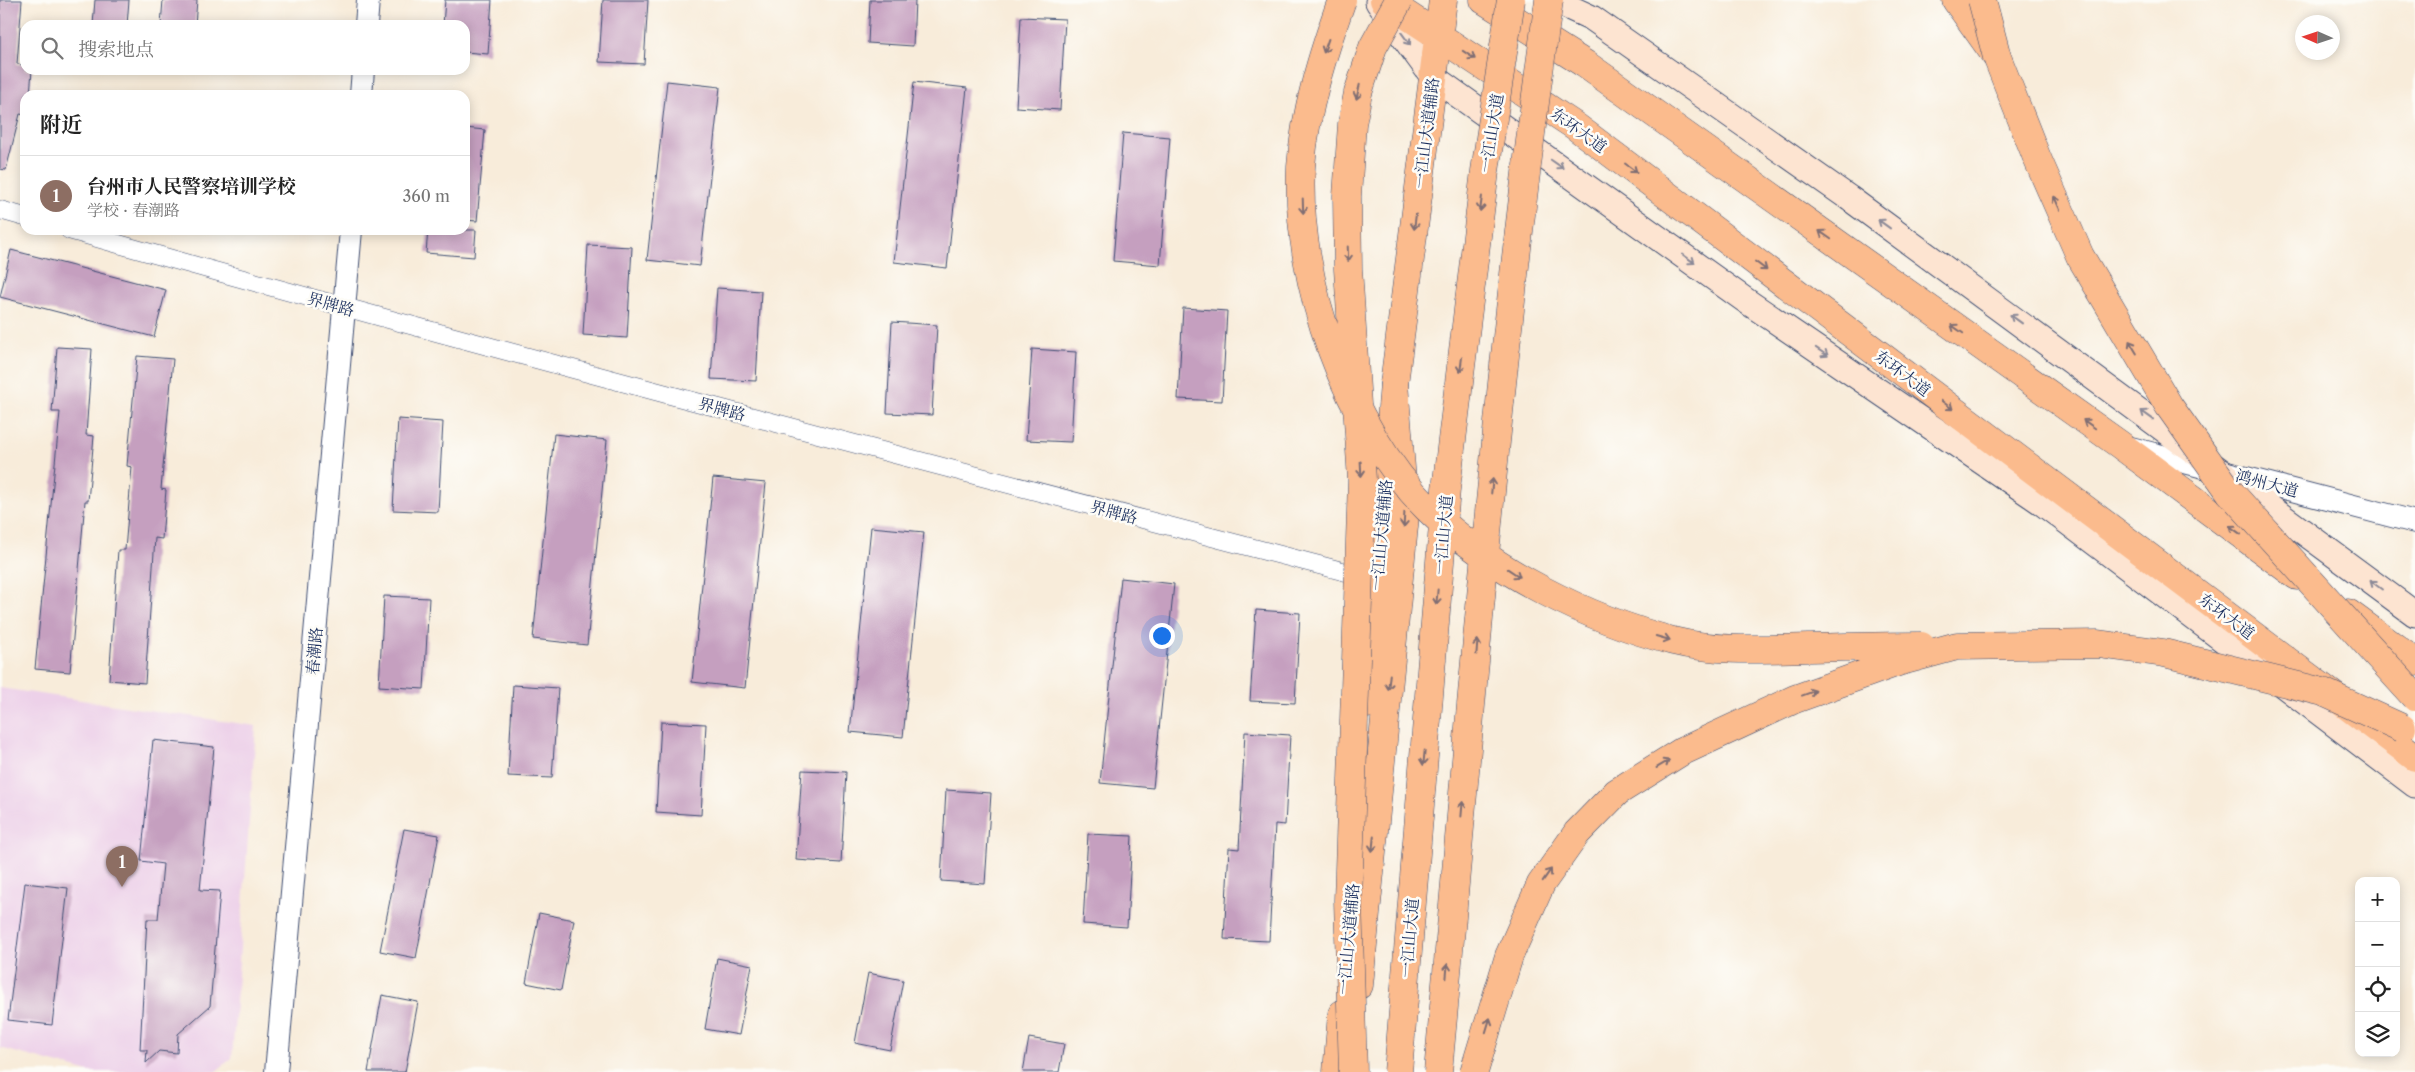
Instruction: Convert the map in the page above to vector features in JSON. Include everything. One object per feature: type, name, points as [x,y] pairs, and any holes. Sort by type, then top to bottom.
[{"type":"main road","points":[[1342,0],[1317,74],[1301,167],[1307,258],[1326,333],[1349,390],[1375,439],[1428,508],[1474,547],[1536,587],[1631,629],[1676,642],[1747,650],[2098,644],[2164,653],[2323,692],[2409,732]]},
{"type":"main road","points":[[1377,0],[1433,77],[1745,300],[2041,502],[2415,785]]},
{"type":"main road","name":"东环大道","points":[[1384,0],[1575,126],[2415,757]]},
{"type":"main road","points":[[1353,1060],[1348,900],[1362,480],[1348,269],[1347,196],[1352,124],[1358,93],[1373,47],[1398,0]]},
{"type":"main road","name":"一江山大道辅路","points":[[1337,1072],[1394,384],[1443,0]]},
{"type":"main road","points":[[1484,0],[1586,64],[2119,444],[2415,662]]},
{"type":"main road","name":"一江山大道","points":[[1398,1072],[1446,489],[1485,171],[1511,0]]},
{"type":"main road","points":[[1438,1072],[1492,480],[1524,175],[1549,0]]},
{"type":"main road","points":[[1553,0],[1592,18],[1848,198],[2224,472],[2415,614]]},
{"type":"main road","points":[[1956,0],[1997,57]]},
{"type":"main road","points":[[1982,0],[1997,57],[2037,158],[2080,256],[2169,406],[2230,492],[2415,697]]},
{"type":"main road","points":[[1353,1060],[1405,516],[1394,384]]},
{"type":"main road","points":[[1474,1072],[1509,956],[1540,884],[1577,833],[1617,792],[1681,752],[1787,702],[1889,665],[1956,646]]},
{"type":"street","points":[[366,20],[368,0]]},
{"type":"street","points":[[361,90],[363,75]]},
{"type":"street","points":[[0,210],[20,216]]},
{"type":"street","name":"界牌路","points":[[88,235],[346,308],[855,444],[1377,580]]},
{"type":"street","name":"春潮路","points":[[276,1072],[346,308],[351,235]]},
{"type":"street","name":"鸿州大道","points":[[2119,444],[2415,522]]},
{"type":"shaded area","points":[[0,688],[256,726],[232,1058],[215,1072],[89,1072],[0,1048]]},
{"type":"building","points":[[0,0],[22,0],[17,64],[20,64],[20,75],[32,75],[30,90],[20,90],[20,114],[6,170],[0,169]]},
{"type":"building","points":[[95,0],[129,0],[127,20],[93,20]]},
{"type":"building","points":[[163,0],[197,0],[195,20],[161,20]]},
{"type":"building","points":[[445,0],[492,0],[488,54],[470,52],[470,20],[443,20]]},
{"type":"building","points":[[603,0],[648,0],[644,64],[599,62]]},
{"type":"building","points":[[870,0],[915,0],[913,46],[868,43]]},
{"type":"building","points":[[1021,17],[1065,19],[1060,110],[1016,107]]},
{"type":"building","points":[[667,81],[720,87],[700,266],[647,260]]},
{"type":"building","points":[[914,82],[967,88],[947,268],[894,262]]},
{"type":"building","points":[[470,128],[485,130],[477,221],[470,220]]},
{"type":"building","points":[[1123,133],[1170,137],[1160,265],[1113,261]]},
{"type":"building","points":[[470,230],[476,230],[474,257],[426,253],[428,235],[470,235]]},
{"type":"building","points":[[588,245],[632,247],[627,338],[583,335]]},
{"type":"building","points":[[11,250],[166,290],[154,337],[0,297]]},
{"type":"building","points":[[717,288],[761,291],[756,381],[711,379]]},
{"type":"building","points":[[1183,308],[1227,311],[1222,401],[1178,399]]},
{"type":"building","points":[[892,322],[937,325],[932,415],[887,413]]},
{"type":"building","points":[[57,347],[92,349],[86,435],[94,436],[88,501],[85,501],[70,672],[35,669],[60,412],[52,412]]},
{"type":"building","points":[[1032,349],[1076,352],[1071,442],[1026,440]]},
{"type":"building","points":[[137,356],[173,359],[161,489],[166,490],[162,539],[155,538],[145,683],[109,680],[118,550],[125,550],[132,467],[127,466]]},
{"type":"building","points":[[398,419],[443,422],[438,512],[393,510]]},
{"type":"building","points":[[554,434],[607,440],[587,645],[533,639]]},
{"type":"building","points":[[713,478],[766,483],[745,688],[692,682]]},
{"type":"building","points":[[871,527],[924,532],[903,737],[850,732]]},
{"type":"building","points":[[1121,578],[1174,584],[1153,788],[1100,783]]},
{"type":"building","points":[[384,596],[429,598],[424,689],[379,686]]},
{"type":"building","points":[[1256,610],[1300,613],[1295,703],[1250,701]]},
{"type":"building","points":[[513,685],[558,688],[552,778],[508,776]]},
{"type":"building","points":[[661,722],[706,724],[701,815],[656,812]]},
{"type":"building","points":[[1245,732],[1290,735],[1285,825],[1275,824],[1269,941],[1224,939],[1229,848],[1239,849]]},
{"type":"building","points":[[153,740],[214,747],[200,890],[220,891],[210,1006],[178,1034],[177,1053],[159,1051],[146,1063],[147,1050],[140,1050],[147,919],[158,919],[163,864],[141,861]]},
{"type":"building","points":[[802,770],[846,772],[841,863],[796,860]]},
{"type":"building","points":[[946,790],[991,793],[985,884],[941,881]]},
{"type":"building","points":[[404,829],[439,835],[416,958],[380,951]]},
{"type":"building","points":[[1088,834],[1132,836],[1127,927],[1083,924]]},
{"type":"building","points":[[25,883],[68,888],[52,1025],[8,1020]]},
{"type":"building","points":[[539,913],[574,920],[561,990],[526,983]]},
{"type":"building","points":[[717,958],[752,965],[739,1035],[705,1029]]},
{"type":"building","points":[[868,973],[903,980],[890,1050],[855,1043]]},
{"type":"building","points":[[382,995],[418,1002],[405,1072],[368,1072]]},
{"type":"building","points":[[1029,1038],[1064,1044],[1059,1072],[1023,1072]]},
{"type":"place","name":"台州市人民警察培训学校","points":[[122,887]]}]
